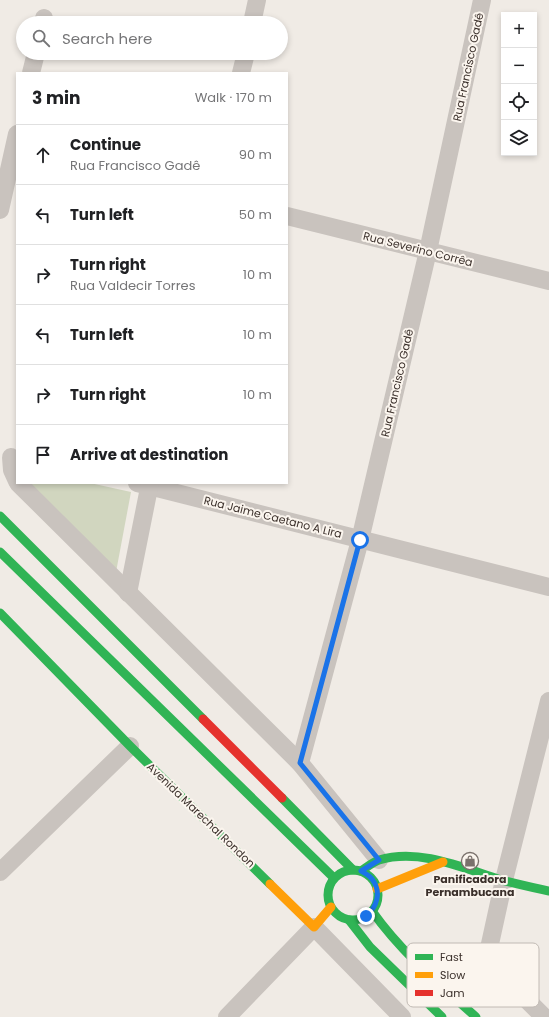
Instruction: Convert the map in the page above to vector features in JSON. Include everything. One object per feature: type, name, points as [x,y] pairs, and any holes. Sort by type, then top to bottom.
[{"type":"main road","points":[[0,516],[357,870],[372,878],[377,889],[377,901],[372,911],[362,918],[349,920]]},
{"type":"main road","points":[[0,552],[334,878]]},
{"type":"main road","name":"Avenida Marechal Rondon","points":[[0,613],[130,746],[314,927]]},
{"type":"main road","points":[[407,982],[370,946],[349,920],[340,916],[331,907],[328,897],[329,887],[334,878],[342,872],[357,870],[379,860],[405,857],[417,858],[443,862],[504,880],[549,891]]},
{"type":"main road","points":[[377,889],[443,862]]},
{"type":"main road","points":[[314,927],[331,907]]},
{"type":"main road","points":[[372,911],[384,928],[407,952]]},
{"type":"main road","points":[[432,1007],[442,1017]]},
{"type":"main road","points":[[465,1007],[476,1017]]},
{"type":"street","points":[[254,16],[257,0]]},
{"type":"street","name":"Rua Francisco Gadê","points":[[300,763],[360,540],[428,251],[482,0]]},
{"type":"street","points":[[32,72],[35,60]]},
{"type":"street","points":[[241,72],[244,60]]},
{"type":"street","points":[[0,210],[10,151],[16,136]]},
{"type":"street","name":"Rua Severino Corrêa","points":[[288,216],[549,281]]},
{"type":"street","points":[[9,457],[12,470],[16,478]]},
{"type":"street","points":[[20,484],[300,763],[379,860]]},
{"type":"street","points":[[128,593],[145,484]]},
{"type":"street","name":"Rua Jaime Caetano A Lira","points":[[145,484],[549,587]]},
{"type":"street","points":[[490,943],[504,880],[549,701]]},
{"type":"street","points":[[0,872],[130,746]]},
{"type":"street","points":[[227,1017],[314,927]]},
{"type":"street","name":"Avenida Marechal Rondon","points":[[314,927],[402,1017]]},
{"type":"street","points":[[534,1007],[544,1017]]},
{"type":"green space","points":[[31,484],[95,484],[131,492],[116,572]]},
{"type":"traffic: fast","points":[[0,516],[203,719]]},
{"type":"traffic: fast","points":[[0,552],[334,878]]},
{"type":"traffic: fast","points":[[0,613],[130,746],[270,884]]},
{"type":"traffic: fast","points":[[282,798],[353,870]]},
{"type":"traffic: fast","points":[[361,871],[379,860],[410,856],[457,865],[501,880],[549,891]]},
{"type":"traffic: fast","points":[[353,870],[362,872],[371,877],[376,886],[378,895],[376,904],[371,913],[362,918],[353,920],[344,918],[335,913],[330,904],[328,895],[330,886],[335,877],[344,872],[353,870]]},
{"type":"traffic: fast","points":[[372,911],[407,953]]},
{"type":"traffic: fast","points":[[349,920],[370,947],[407,983]]},
{"type":"traffic: fast","points":[[432,1007],[442,1017]]},
{"type":"traffic: fast","points":[[465,1007],[476,1017]]},
{"type":"traffic: slow","points":[[377,889],[443,862]]},
{"type":"traffic: slow","points":[[270,884],[314,927],[331,907]]},
{"type":"traffic: jam","points":[[203,719],[282,798]]},
{"type":"place","name":"Panificadora Pernambucana","points":[[470,861]]},
{"type":"route","points":[[360,540],[300,763],[379,860],[361,871],[372,878],[377,889],[377,901],[372,911],[366,916]]}]
